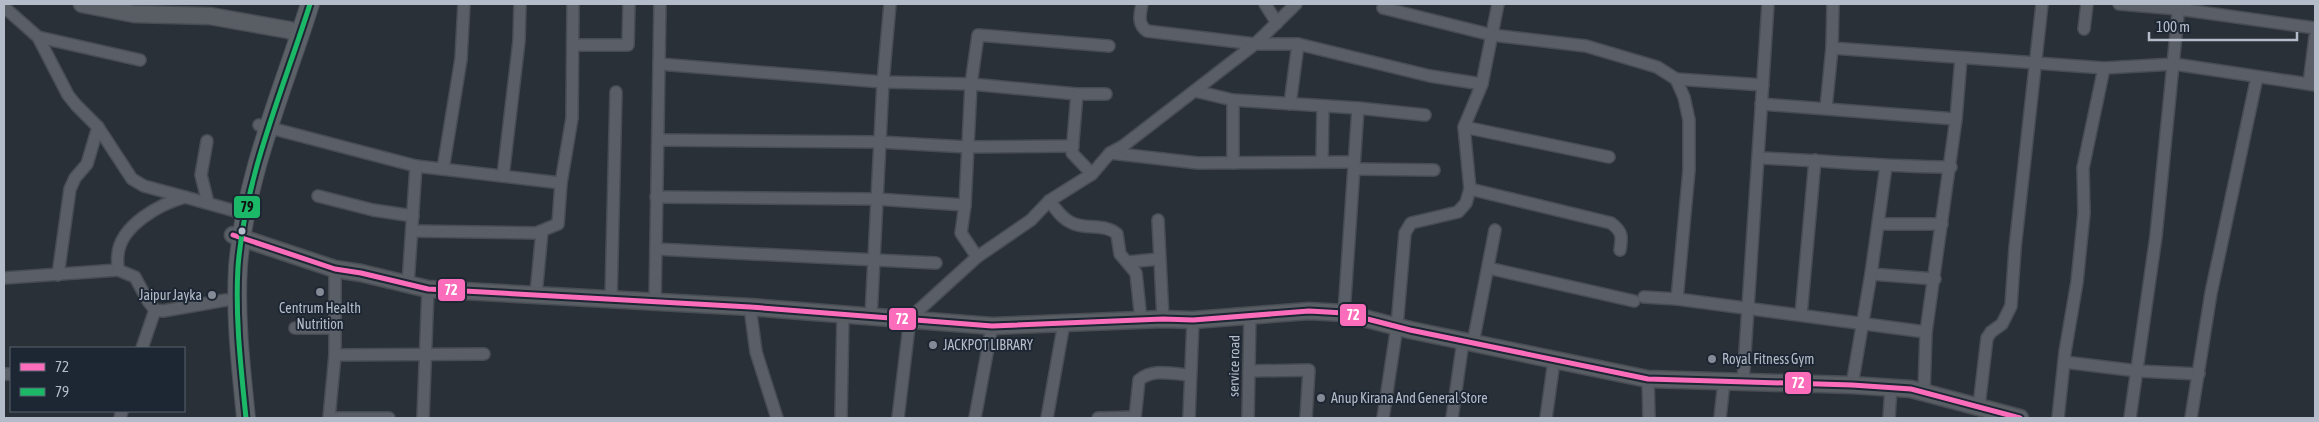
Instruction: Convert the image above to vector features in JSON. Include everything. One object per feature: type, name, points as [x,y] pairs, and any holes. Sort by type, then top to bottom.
[{"type":"main road","points":[[295,33],[297,4]]},
{"type":"main road","points":[[234,418],[226,300],[242,213],[241,188],[264,127],[295,33],[310,4]]},
{"type":"main road","points":[[238,237],[238,311],[246,418]]},
{"type":"street","points":[[82,4],[134,14],[164,10],[210,16],[295,33]]},
{"type":"street","points":[[442,169],[461,59],[464,4]]},
{"type":"street","points":[[503,176],[519,41],[520,4]]},
{"type":"street","points":[[412,231],[536,233],[558,224],[561,183],[572,118],[573,4]]},
{"type":"street","points":[[573,44],[628,45],[629,4]]},
{"type":"street","points":[[655,302],[660,4]]},
{"type":"street","points":[[871,318],[879,142],[890,4]]},
{"type":"street","points":[[1142,4],[1140,21],[1142,28],[1147,31],[1255,44],[1298,44],[1430,76],[1482,84]]},
{"type":"street","points":[[1265,4],[1277,23]]},
{"type":"street","points":[[898,418],[910,318],[977,257],[1031,220],[1049,201],[1092,174],[1110,153],[1123,146],[1255,44],[1296,4]]},
{"type":"street","points":[[1383,418],[1397,326],[1407,229],[1411,223],[1458,212],[1466,203],[1470,189],[1464,127],[1482,84],[1498,4]]},
{"type":"street","points":[[1743,383],[1768,4]]},
{"type":"street","points":[[1826,108],[1832,48],[1833,4]]},
{"type":"street","points":[[1983,411],[1988,338],[2002,324],[2011,306],[2015,248],[2042,4]]},
{"type":"street","points":[[2084,29],[2087,4]]},
{"type":"street","points":[[2119,4],[2179,6],[2315,28]]},
{"type":"street","points":[[2130,418],[2156,236],[2179,6]]},
{"type":"street","points":[[4,8],[38,38],[76,105],[98,127],[132,179],[144,186],[242,213]]},
{"type":"street","points":[[1383,8],[1492,35],[1586,46],[1657,67],[1676,79],[1763,85]]},
{"type":"street","points":[[977,257],[961,233],[965,205],[971,84],[978,35],[1109,46]]},
{"type":"street","points":[[1832,48],[2104,68],[2174,64],[2312,85],[2315,37]]},
{"type":"street","points":[[38,38],[140,60]]},
{"type":"street","points":[[1290,104],[1298,44]]},
{"type":"street","points":[[1924,392],[1926,332],[1950,167],[1961,58]]},
{"type":"street","points":[[659,64],[883,82],[971,84],[1077,94],[1106,94]]},
{"type":"street","points":[[2058,418],[2064,362],[2077,282],[2084,213],[2083,168],[2104,68]]},
{"type":"street","points":[[2192,418],[2211,293],[2257,77]]},
{"type":"street","points":[[1676,79],[1684,97],[1689,120],[1689,170],[1677,299]]},
{"type":"street","points":[[1195,91],[1233,100],[1358,108],[1425,115]]},
{"type":"street","points":[[611,299],[616,92]]},
{"type":"street","points":[[1077,94],[1072,153],[1092,174]]},
{"type":"street","points":[[1233,100],[1233,163]]},
{"type":"street","points":[[1761,104],[1956,120]]},
{"type":"street","points":[[1322,162],[1323,106]]},
{"type":"street","points":[[1344,313],[1358,108]]},
{"type":"street","points":[[58,275],[70,189],[75,178],[86,164],[98,127]]},
{"type":"street","points":[[264,127],[416,166],[561,183]]},
{"type":"street","points":[[1464,127],[1609,157]]},
{"type":"street","points":[[658,140],[879,142],[967,147],[1072,146]]},
{"type":"street","points":[[207,141],[201,176],[208,203]]},
{"type":"street","points":[[1110,153],[1198,164],[1322,162],[1354,166],[1434,170]]},
{"type":"street","points":[[1758,158],[1815,160],[1886,166],[1950,167]]},
{"type":"street","points":[[1801,315],[1815,160]]},
{"type":"street","points":[[408,284],[416,166]]},
{"type":"street","points":[[1852,385],[1871,274],[1886,166]]},
{"type":"street","points":[[1470,189],[1611,223],[1620,229],[1623,236],[1620,250]]},
{"type":"street","points":[[318,196],[373,210],[413,216]]},
{"type":"street","points":[[118,270],[118,252],[123,240],[137,221],[161,206],[185,197]]},
{"type":"street","points":[[656,197],[876,199],[965,205]]},
{"type":"street","points":[[1049,201],[1070,223],[1114,231],[1119,238],[1120,254],[1136,273],[1140,320]]},
{"type":"street","points":[[1158,220],[1163,318]]},
{"type":"street","points":[[1878,224],[1942,224]]},
{"type":"street","points":[[1452,418],[1468,342],[1488,268],[1495,230]]},
{"type":"street","points":[[536,294],[542,231]]},
{"type":"street","points":[[238,237],[335,269],[428,289],[750,307],[871,318],[910,318],[992,326],[1163,318],[1193,320],[1309,311],[1344,313],[1554,361],[1648,379],[1852,385],[1891,388],[1924,392],[1983,411],[2020,418]]},
{"type":"street","points":[[656,248],[936,262]]},
{"type":"street","points":[[1128,262],[1159,258]]},
{"type":"street","points":[[1488,268],[1639,299],[1677,299],[1926,332]]},
{"type":"street","points":[[335,269],[335,355],[328,418],[389,418]]},
{"type":"street","points":[[4,278],[118,270],[135,277],[155,310],[163,311],[226,300]]},
{"type":"street","points":[[1871,274],[1935,279]]},
{"type":"street","points":[[423,418],[427,355],[428,289]]},
{"type":"street","points":[[750,307],[756,352],[777,418]]},
{"type":"street","points":[[142,347],[155,310]]},
{"type":"street","points":[[841,418],[843,314]]},
{"type":"street","name":"service road","points":[[1248,418],[1250,315]]},
{"type":"street","points":[[1189,418],[1193,320]]},
{"type":"street","points":[[1047,418],[1064,323]]},
{"type":"street","points":[[975,418],[992,326]]},
{"type":"street","points":[[295,328],[335,328]]},
{"type":"street","points":[[335,355],[484,354]]},
{"type":"street","points":[[1546,418],[1554,361]]},
{"type":"street","points":[[2064,362],[2138,371],[2198,374]]},
{"type":"street","points":[[1249,371],[1308,370],[1306,418]]},
{"type":"street","points":[[1098,418],[1135,418],[1139,380],[1152,372],[1190,375]]},
{"type":"street","points":[[1648,379],[1649,418]]},
{"type":"street","points":[[1720,418],[1724,382]]},
{"type":"street","points":[[1889,418],[1891,388]]},
{"type":"transit line","name":"79","points":[[246,418],[237,305],[238,267],[242,233],[248,200],[266,134],[310,4]]},
{"type":"transit line","name":"72","points":[[233,235],[335,269],[361,273],[428,289],[750,307],[992,326],[1163,319],[1193,320],[1309,311],[1344,313],[1410,330],[1648,379],[1852,385],[1911,389],[2020,418]]},
{"type":"place","name":"Centrum Health Nutrition","points":[[320,292]]},
{"type":"place","name":"Jaipur Jayka","points":[[212,295]]},
{"type":"place","name":"JACKPOT LIBRARY","points":[[933,345]]},
{"type":"place","name":"Royal Fitness Gym","points":[[1712,359]]},
{"type":"place","name":"Anup Kirana And General Store","points":[[1321,398]]}]
